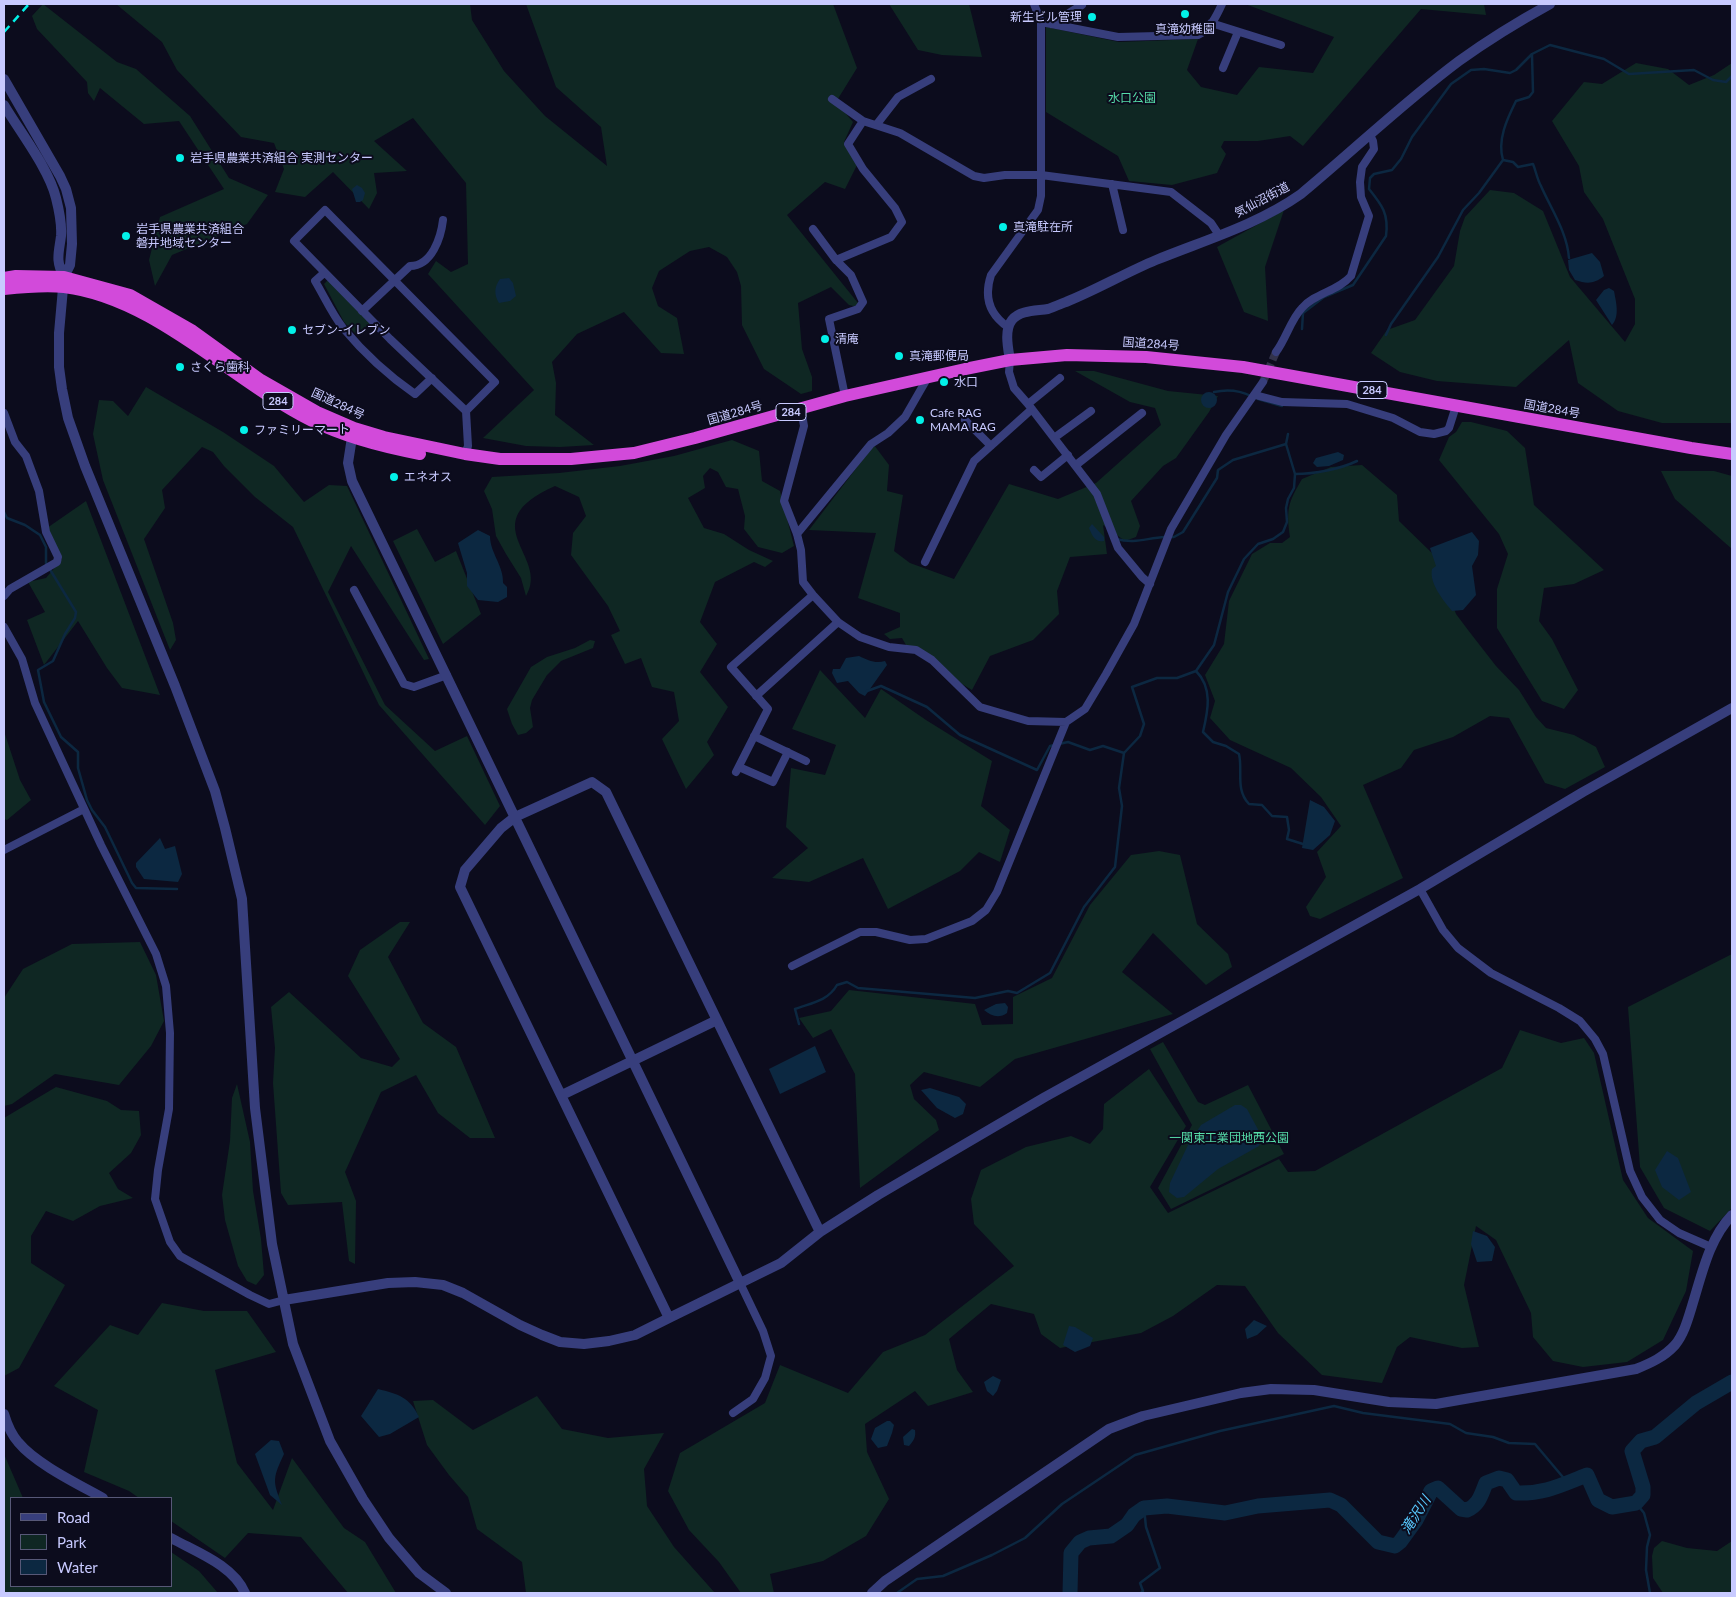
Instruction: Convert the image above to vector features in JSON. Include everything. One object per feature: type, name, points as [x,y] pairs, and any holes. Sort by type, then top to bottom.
[{"type":"highway","name":"国道284号","points":[[4,278],[16,276],[64,282],[127,306],[177,334],[261,392],[312,420],[353,433],[383,446],[421,454],[501,466],[542,465],[571,459]]},
{"type":"highway","name":"国道284号","points":[[4,289],[64,282]]},
{"type":"highway","name":"国道284号","points":[[353,433],[500,459],[571,459],[634,453],[845,396],[928,377],[1010,360],[1068,355],[1146,357],[1243,367],[1732,454]]},
{"type":"street","points":[[1034,4],[1041,22],[1041,196],[1038,210],[991,275],[987,286],[990,307],[1000,322],[1008,326],[1009,372],[1014,388],[1030,406],[1097,494],[1118,548],[1150,584]]},
{"type":"street","points":[[1051,24],[1082,4]]},
{"type":"street","points":[[1041,22],[1118,37],[1198,35],[1203,33],[1211,23],[1222,4]]},
{"type":"street","name":"気仙沼街道","points":[[1008,326],[1013,318],[1021,314],[1059,305],[1095,290],[1149,263],[1260,218],[1283,206],[1301,194],[1460,60],[1550,4]]},
{"type":"street","points":[[1211,23],[1281,45]]},
{"type":"street","points":[[1223,68],[1238,32]]},
{"type":"street","points":[[4,79],[60,176],[66,189],[70,208],[72,244],[70,265],[64,282],[59,333],[59,367],[68,418],[128,573],[175,686],[215,791],[226,828],[242,899],[256,1108],[272,1244],[292,1344],[330,1441],[363,1499],[388,1538],[420,1573],[446,1593]]},
{"type":"street","points":[[877,124],[898,97],[931,79]]},
{"type":"street","points":[[832,99],[864,121],[900,132],[974,176],[984,178],[1005,175],[1041,175],[1171,192],[1211,223],[1219,235]]},
{"type":"street","points":[[4,105],[46,173],[56,197],[61,234],[57,260],[64,282]]},
{"type":"street","points":[[836,260],[891,237],[902,222],[895,208],[863,169],[848,144],[864,121]]},
{"type":"street","points":[[1276,352],[1301,308],[1346,282],[1351,276],[1369,216],[1361,197],[1360,182],[1362,168],[1374,149],[1370,135]]},
{"type":"street","points":[[1112,184],[1123,230]]},
{"type":"street","points":[[465,454],[468,446],[466,411],[324,273],[294,241],[325,210],[495,382],[466,411]]},
{"type":"street","points":[[362,310],[410,266],[415,266],[426,260],[442,232],[442,220]]},
{"type":"street","points":[[813,229],[836,260],[850,275],[863,302],[858,309],[829,320],[845,396]]},
{"type":"street","points":[[324,273],[315,281],[343,327],[368,355],[415,394],[432,378]]},
{"type":"street","points":[[796,534],[870,444],[888,433],[905,417],[928,377]]},
{"type":"street","points":[[925,562],[974,461],[1060,378]]},
{"type":"street","points":[[792,966],[860,932],[876,932],[910,940],[926,939],[972,921],[986,910],[997,892],[1066,722],[1085,709],[1102,681],[1134,624],[1170,529],[1226,435],[1263,382]]},
{"type":"street","points":[[1255,395],[1282,402],[1347,404],[1393,418],[1420,432],[1434,434],[1446,431],[1449,428],[1456,406]]},
{"type":"street","points":[[802,409],[804,426],[784,501],[801,550],[802,582],[838,622],[860,637],[889,647],[916,650],[932,660],[980,707],[1028,721],[1066,722]]},
{"type":"street","points":[[1054,438],[1091,411]]},
{"type":"street","points":[[4,413],[15,442],[26,456],[40,491],[46,532],[58,557],[57,562],[10,589],[4,596]]},
{"type":"street","points":[[1076,465],[1142,413]]},
{"type":"street","points":[[965,420],[991,446]]},
{"type":"street","points":[[353,433],[348,463],[352,481],[448,675],[632,1062],[763,1331],[771,1356],[765,1378],[754,1399],[733,1413]]},
{"type":"street","points":[[1034,470],[1041,477],[1068,455]]},
{"type":"street","points":[[354,590],[404,684],[414,687],[448,675]]},
{"type":"street","points":[[788,752],[773,782],[738,770],[768,709],[730,667],[813,595]]},
{"type":"street","points":[[756,696],[838,622]]},
{"type":"street","points":[[4,627],[22,659],[35,703],[156,954],[166,986],[170,1032],[169,1109],[155,1199],[170,1242],[180,1256],[250,1296],[269,1304],[388,1283],[415,1282],[443,1285],[463,1293],[542,1335],[560,1342],[584,1344],[635,1335],[781,1263],[820,1232],[886,1190],[1045,1097],[1420,889],[1583,792],[1732,708]]},
{"type":"street","points":[[754,736],[806,761]]},
{"type":"street","points":[[670,1318],[460,887],[465,870],[501,828],[515,817],[592,782],[606,792],[820,1232]]},
{"type":"street","points":[[4,850],[84,808]]},
{"type":"street","points":[[1420,889],[1443,930],[1458,948],[1491,973],[1580,1021],[1603,1054],[1630,1171],[1642,1197],[1660,1220],[1679,1233],[1711,1247]]},
{"type":"street","points":[[562,1095],[717,1020]]},
{"type":"street","points":[[872,1593],[885,1581],[1109,1429],[1143,1416],[1241,1393],[1271,1389],[1314,1390],[1389,1402],[1436,1404],[1636,1369],[1660,1359],[1676,1344],[1687,1322],[1711,1247],[1722,1225],[1732,1215]]},
{"type":"street","points":[[4,1414],[9,1428],[19,1443],[32,1455],[102,1497]]},
{"type":"street","points":[[172,1539],[220,1565],[231,1574],[244,1593]]},
{"type":"green space","points":[[43,4],[117,62],[136,69],[190,116],[229,178],[268,195],[247,224],[172,255],[155,286],[149,260],[160,217],[224,189],[179,121],[144,124],[100,88],[94,101],[88,93],[87,82],[37,29],[32,16]]},
{"type":"green space","points":[[116,4],[470,4],[472,20],[504,71],[545,116],[607,166],[601,127],[556,87],[526,4],[833,4],[857,68],[836,102],[853,122],[844,142],[857,165],[845,189],[825,182],[787,215],[862,308],[849,305],[831,287],[798,303],[802,349],[812,377],[812,391],[801,394],[764,369],[742,325],[741,286],[737,272],[727,257],[709,247],[690,251],[659,271],[652,288],[658,306],[677,318],[684,354],[661,353],[624,312],[577,334],[552,362],[556,383],[555,415],[594,445],[526,446],[483,438],[534,390],[428,274],[436,261],[451,272],[468,264],[466,183],[413,118],[374,141],[407,171],[374,173],[377,193],[369,209],[333,172],[305,197],[275,192],[284,169],[274,143],[241,137],[177,70],[162,42]]},
{"type":"green space","points":[[889,4],[969,4],[982,57],[942,55],[918,50]]},
{"type":"green space","name":"水口公園","points":[[1245,4],[1484,4],[1486,15],[1421,9],[1303,146],[1290,136],[1258,141],[1224,141],[1221,147],[1226,154],[1217,173],[1172,185],[1129,181],[1118,156],[1046,112],[1046,27],[1119,42],[1198,39],[1187,70],[1201,87],[1237,95],[1259,67],[1313,73],[1334,37]]},
{"type":"green space","points":[[1636,63],[1668,69],[1689,85],[1714,75],[1732,63],[1732,423],[1662,423],[1618,411],[1578,383],[1569,340],[1516,387],[1437,381],[1400,372],[1371,353],[1387,330],[1415,320],[1454,266],[1460,231],[1465,217],[1490,190],[1514,193],[1543,211],[1570,277],[1625,342],[1635,324],[1635,299],[1603,219],[1584,192],[1579,166],[1552,121],[1584,82],[1602,84]]},
{"type":"green space","points":[[1284,210],[1265,267],[1268,321],[1244,312],[1217,247]]},
{"type":"green space","points":[[328,280],[370,323],[358,336],[344,322],[324,284]]},
{"type":"green space","points":[[1075,371],[1094,371],[1168,391],[1218,396],[1209,412],[1176,458],[1163,466],[1131,501],[1140,526],[1136,537],[1125,541],[1103,525],[1107,554],[1070,557],[1057,591],[1059,614],[1033,640],[990,656],[972,690],[955,680],[931,656],[906,645],[902,638],[890,639],[884,634],[900,627],[900,613],[858,598],[876,533],[809,530],[874,445],[889,465],[887,491],[903,495],[894,551],[910,563],[954,579],[1009,484],[1058,499],[1096,483],[1161,425],[1155,408],[1130,402]]},
{"type":"green space","points":[[146,387],[223,432],[274,466],[304,502],[329,485],[347,486],[429,659],[424,660],[351,546],[328,592],[385,705],[435,751],[467,736],[500,806],[485,825],[379,705],[293,527],[255,497],[224,466],[213,452],[202,447],[162,490],[165,508],[144,539],[173,623],[176,640],[170,650],[103,480],[93,434],[99,400],[113,401],[128,416]]},
{"type":"green space","points":[[1462,422],[1471,422],[1507,431],[1525,448],[1534,505],[1604,570],[1574,584],[1544,588],[1539,621],[1552,639],[1578,690],[1564,709],[1542,701],[1497,628],[1497,589],[1508,554],[1499,534],[1439,460],[1449,437],[1456,432]]},
{"type":"green space","points":[[732,440],[759,451],[762,481],[780,491],[794,546],[782,553],[758,547],[744,529],[745,516],[738,489],[726,487],[718,472],[710,468],[703,476],[705,488],[688,498],[704,528],[724,534],[749,550],[773,561],[765,567],[754,562],[715,582],[700,622],[717,644],[700,672],[728,707],[707,742],[714,755],[686,789],[662,739],[679,721],[674,692],[652,687],[641,658],[625,664],[611,635],[620,631],[608,606],[571,555],[573,533],[586,516],[579,497],[555,486],[530,500],[518,514],[515,527],[529,567],[531,581],[526,596],[521,578],[496,536],[492,509],[484,491],[492,477],[559,473],[620,466],[674,456]]},
{"type":"green space","points":[[1362,465],[1397,495],[1399,521],[1434,555],[1456,614],[1496,666],[1519,690],[1536,717],[1546,728],[1574,735],[1596,747],[1605,767],[1565,789],[1545,783],[1509,718],[1490,716],[1453,737],[1414,750],[1401,768],[1363,785],[1403,878],[1320,919],[1310,916],[1306,907],[1326,877],[1317,852],[1341,826],[1321,797],[1291,768],[1230,740],[1210,718],[1215,701],[1205,675],[1224,644],[1229,601],[1252,554],[1270,543],[1282,543],[1290,537],[1289,506],[1302,479],[1331,467]]},
{"type":"green space","points":[[1661,471],[1714,471],[1732,476],[1732,549],[1675,499]]},
{"type":"green space","points":[[86,501],[160,695],[122,688],[107,668],[78,621],[44,665],[27,620],[45,612],[28,582],[46,578],[62,559],[47,528]]},
{"type":"green space","points":[[417,529],[435,562],[456,551],[481,614],[443,644],[393,541]]},
{"type":"green space","points":[[590,640],[595,641],[593,648],[561,661],[547,675],[532,700],[530,708],[533,727],[526,733],[518,735],[507,709],[531,667],[547,657],[575,648]]},
{"type":"green space","points":[[820,670],[865,718],[881,689],[926,720],[992,761],[981,806],[1010,830],[1000,862],[979,852],[960,871],[888,909],[863,858],[809,882],[772,878],[808,848],[786,827],[791,768],[825,775],[836,745],[792,729]]},
{"type":"green space","points":[[4,731],[20,780],[31,800],[7,820],[4,819]]},
{"type":"green space","points":[[1159,851],[1180,855],[1197,924],[1228,954],[1232,967],[1206,985],[1153,933],[1122,972],[1173,1014],[1015,1059],[980,1087],[924,1072],[910,1085],[914,1099],[936,1120],[939,1130],[860,1188],[855,1074],[831,1029],[813,1038],[799,1018],[831,1011],[849,990],[975,1004],[982,1025],[1013,1024],[1013,997],[1052,978],[1090,905],[1131,855]]},
{"type":"green space","points":[[400,922],[410,922],[388,957],[423,1023],[456,1047],[495,1138],[470,1138],[438,1113],[416,1075],[381,1092],[345,1172],[356,1201],[355,1264],[349,1261],[342,1202],[288,1205],[281,1193],[273,1083],[275,1048],[271,1007],[289,992],[361,1058],[392,1067],[400,1059],[348,976],[360,950]]},
{"type":"green space","points":[[140,942],[156,975],[164,1021],[151,1046],[119,1085],[55,1074],[12,1104],[4,1106],[4,998],[23,969],[72,944]]},
{"type":"green space","points":[[1732,954],[1732,1208],[1710,1231],[1664,1208],[1640,1167],[1628,1007]]},
{"type":"green space","points":[[1520,1030],[1561,1043],[1584,1038],[1594,1053],[1623,1180],[1648,1218],[1693,1251],[1686,1291],[1663,1340],[1627,1362],[1583,1367],[1553,1361],[1533,1337],[1531,1313],[1496,1240],[1476,1226],[1464,1285],[1479,1347],[1462,1348],[1410,1337],[1397,1347],[1382,1383],[1322,1375],[1278,1333],[1245,1286],[1217,1285],[1173,1316],[1141,1333],[1060,1348],[1041,1334],[1034,1314],[991,1304],[949,1339],[957,1370],[973,1392],[928,1406],[915,1391],[865,1424],[867,1452],[889,1499],[866,1536],[823,1561],[770,1574],[774,1593],[741,1593],[719,1562],[689,1530],[668,1491],[680,1453],[765,1403],[780,1365],[848,1393],[883,1352],[925,1335],[1014,1266],[974,1224],[971,1199],[981,1170],[1026,1147],[1071,1136],[1090,1144],[1103,1129],[1104,1104],[1149,1069],[1186,1126],[1150,1187],[1168,1213],[1279,1159],[1288,1172],[1315,1171],[1502,1068]]},
{"type":"green space","name":"一関東工業団地西公園","points":[[1163,1042],[1198,1102],[1205,1105],[1248,1085],[1284,1154],[1171,1209],[1158,1188],[1192,1125],[1150,1049]]},
{"type":"green space","points":[[237,1084],[250,1142],[253,1191],[261,1239],[264,1275],[256,1285],[247,1281],[238,1266],[225,1220],[222,1195],[230,1141],[232,1098]]},
{"type":"green space","points":[[56,1087],[107,1101],[121,1110],[139,1111],[141,1135],[131,1153],[109,1173],[118,1189],[133,1198],[100,1206],[73,1221],[46,1211],[31,1236],[31,1263],[65,1285],[19,1368],[4,1376],[4,1118]]},
{"type":"green space","points":[[162,1303],[204,1311],[247,1311],[276,1352],[215,1370],[237,1463],[273,1510],[292,1458],[344,1528],[365,1542],[396,1593],[348,1593],[301,1537],[248,1533],[225,1558],[172,1522],[172,1497],[138,1497],[129,1491],[84,1472],[98,1410],[54,1386],[110,1325],[138,1335]]},
{"type":"green space","points":[[537,1396],[562,1429],[608,1438],[664,1433],[644,1469],[647,1506],[674,1547],[715,1593],[526,1593],[522,1562],[477,1529],[468,1497],[427,1445],[413,1401],[433,1400],[473,1430]]},
{"type":"green space","points":[[4,1454],[23,1497],[10,1497],[10,1587],[172,1587],[172,1553],[199,1571],[218,1593],[4,1593]]},
{"type":"green space","points":[[1662,1541],[1687,1548],[1717,1551],[1732,1541],[1732,1593],[1663,1593],[1653,1578],[1652,1556],[1654,1548]]},
{"type":"water","points":[[357,185],[365,193],[363,200],[360,202],[356,202],[352,189]]},
{"type":"water","points":[[1592,253],[1600,262],[1604,276],[1597,281],[1590,282],[1575,280],[1569,270],[1568,260]]},
{"type":"water","points":[[509,278],[513,283],[516,296],[510,301],[499,303],[496,297],[497,285],[500,279]]},
{"type":"water","points":[[1609,288],[1614,291],[1617,309],[1612,325],[1596,300],[1604,290]]},
{"type":"water","points":[[1206,392],[1212,392],[1217,397],[1215,406],[1206,408],[1201,403],[1201,397]]},
{"type":"water","points":[[1338,452],[1344,455],[1343,460],[1329,466],[1317,467],[1313,463],[1316,458]]},
{"type":"water","points":[[1092,524],[1104,537],[1104,541],[1098,541],[1093,536],[1089,528]]},
{"type":"water","points":[[478,530],[490,536],[492,548],[503,577],[503,583],[507,587],[507,597],[498,602],[478,600],[467,586],[467,573],[458,543]]},
{"type":"water","points":[[1472,532],[1479,541],[1478,555],[1472,566],[1476,595],[1463,610],[1452,611],[1435,586],[1432,569],[1436,566],[1430,548]]},
{"type":"water","points":[[859,656],[875,662],[885,661],[887,665],[865,696],[859,693],[848,681],[837,683],[832,673],[833,669],[840,669],[846,658]]},
{"type":"water","points":[[1310,800],[1324,807],[1335,821],[1330,835],[1313,850],[1302,848]]},
{"type":"water","points":[[160,838],[165,849],[175,846],[182,874],[178,882],[144,879],[136,867],[136,863]]},
{"type":"water","points":[[1005,1003],[1008,1007],[1007,1013],[1001,1016],[989,1014],[984,1010],[996,1004]]},
{"type":"water","points":[[815,1046],[826,1072],[780,1094],[769,1069]]},
{"type":"water","points":[[930,1088],[959,1097],[966,1104],[963,1114],[955,1118],[937,1108],[921,1090]]},
{"type":"water","points":[[1235,1105],[1241,1105],[1247,1109],[1261,1135],[1259,1146],[1218,1169],[1184,1197],[1177,1198],[1169,1192],[1170,1183],[1188,1145],[1201,1125]]},
{"type":"water","points":[[1667,1151],[1678,1158],[1691,1192],[1679,1200],[1662,1187],[1655,1170]]},
{"type":"water","points":[[1473,1231],[1487,1236],[1495,1247],[1492,1261],[1477,1262],[1471,1244]]},
{"type":"water","points":[[1254,1320],[1267,1326],[1257,1335],[1247,1339],[1245,1329]]},
{"type":"water","points":[[1069,1326],[1075,1327],[1093,1338],[1090,1346],[1075,1352],[1063,1345]]},
{"type":"water","points":[[993,1376],[1001,1380],[993,1396],[987,1391],[984,1382]]},
{"type":"water","points":[[378,1389],[403,1397],[412,1405],[419,1417],[390,1434],[379,1437],[361,1416]]},
{"type":"water","points":[[887,1421],[894,1425],[892,1433],[887,1446],[878,1448],[871,1439],[875,1428]]},
{"type":"water","points":[[912,1429],[915,1430],[914,1438],[909,1446],[904,1445],[903,1437]]},
{"type":"water","points":[[271,1440],[279,1441],[284,1454],[275,1479],[282,1505],[270,1495],[255,1454]]},
{"type":"waterway","points":[[1302,329],[1303,313],[1324,297],[1353,285],[1386,236],[1387,228],[1384,210],[1369,189],[1370,178],[1374,174],[1392,170],[1401,159],[1412,137],[1451,84],[1471,70],[1484,69],[1510,73],[1516,70],[1532,54],[1550,45],[1604,59],[1629,74],[1694,70],[1713,80],[1726,82],[1732,76]]},
{"type":"waterway","points":[[1532,55],[1533,92],[1529,97],[1516,101],[1504,130],[1501,152],[1503,160],[1513,162],[1518,167],[1533,164],[1562,230],[1569,258]]},
{"type":"waterway","points":[[1386,335],[1391,324],[1438,257],[1463,210],[1479,193],[1503,160]]},
{"type":"waterway","points":[[1214,392],[1233,391],[1251,396]]},
{"type":"waterway","points":[[1258,399],[1282,406]]},
{"type":"waterway","points":[[1288,434],[1286,444],[1295,474],[1327,470],[1357,461]]},
{"type":"waterway","points":[[1170,537],[1183,532],[1217,478],[1218,470],[1233,460],[1286,444]]},
{"type":"waterway","points":[[799,1024],[795,1009],[824,998],[837,985],[847,982],[858,988],[975,998],[1008,991],[1017,993],[1050,973],[1084,907],[1115,867],[1122,806],[1119,788],[1124,753],[1140,736],[1144,724],[1132,687],[1157,678],[1177,678],[1196,671],[1214,645],[1228,592],[1244,559],[1258,544],[1273,539],[1283,532],[1287,522],[1286,508],[1294,488],[1295,474]]},
{"type":"waterway","points":[[4,512],[7,518],[25,525],[40,535],[46,547],[46,563],[76,612],[75,618],[65,634],[53,661],[38,670],[44,702],[61,737],[78,752],[78,768],[87,800],[105,827],[136,888],[177,889]]},
{"type":"waterway","points":[[1116,539],[1135,541],[1165,537]]},
{"type":"waterway","points":[[1196,671],[1205,685],[1208,700],[1203,732],[1213,742],[1226,746],[1239,754],[1242,792],[1249,804],[1262,805],[1272,816],[1287,817],[1289,830],[1287,839],[1303,844]]},
{"type":"waterway","points":[[867,691],[881,686],[927,707],[960,735],[1037,770],[1050,746],[1068,742],[1090,750],[1103,746],[1124,753]]},
{"type":"waterway","name":"滝沢川","points":[[1070,1593],[1071,1553],[1080,1542],[1089,1538],[1111,1536],[1127,1525],[1134,1515],[1144,1508],[1167,1506],[1225,1513],[1258,1506],[1330,1500],[1341,1505],[1378,1542],[1395,1546],[1416,1520],[1431,1491],[1438,1488],[1461,1509],[1467,1510],[1477,1502],[1486,1483],[1499,1478],[1507,1480],[1516,1493],[1526,1493],[1553,1488],[1587,1475],[1598,1500],[1612,1507],[1636,1503],[1643,1495],[1643,1487],[1632,1451],[1641,1441],[1655,1437],[1696,1403],[1732,1382]]},
{"type":"waterway","points":[[897,1593],[917,1579],[943,1576],[992,1555],[1025,1538],[1062,1504],[1135,1455],[1220,1431],[1334,1406],[1363,1413],[1450,1424],[1466,1433],[1493,1437],[1509,1443],[1535,1444],[1567,1482]]},
{"type":"waterway","points":[[1636,1503],[1644,1513],[1650,1535],[1647,1547],[1646,1570],[1650,1593]]},
{"type":"waterway","points":[[1141,1593],[1143,1591],[1140,1583],[1160,1568],[1146,1527],[1144,1508]]},
{"type":"tunnel","points":[[1263,382],[1276,352]]},
{"type":"railway","points":[[4,32],[29,4]]},
{"type":"place","name":"真滝幼稚園","points":[[1185,14]]},
{"type":"place","name":"新生ビル管理","points":[[1092,17]]},
{"type":"place","name":"岩手県農業共済組合 実測センター","points":[[180,158]]},
{"type":"place","name":"真滝駐在所","points":[[1003,227]]},
{"type":"place","name":"岩手県農業共済組合 磐井地域センター","points":[[126,236]]},
{"type":"place","name":"セブン-イレブン","points":[[292,330]]},
{"type":"place","name":"清庵","points":[[825,339]]},
{"type":"place","name":"真滝郵便局","points":[[899,356]]},
{"type":"place","name":"さくら歯科","points":[[180,367]]},
{"type":"place","name":"水口","points":[[944,382]]},
{"type":"place","name":"Cafe RAG MAMA RAG","points":[[920,420]]},
{"type":"place","name":"ファミリーマート","points":[[244,430]]},
{"type":"place","name":"エネオス","points":[[394,477]]}]
